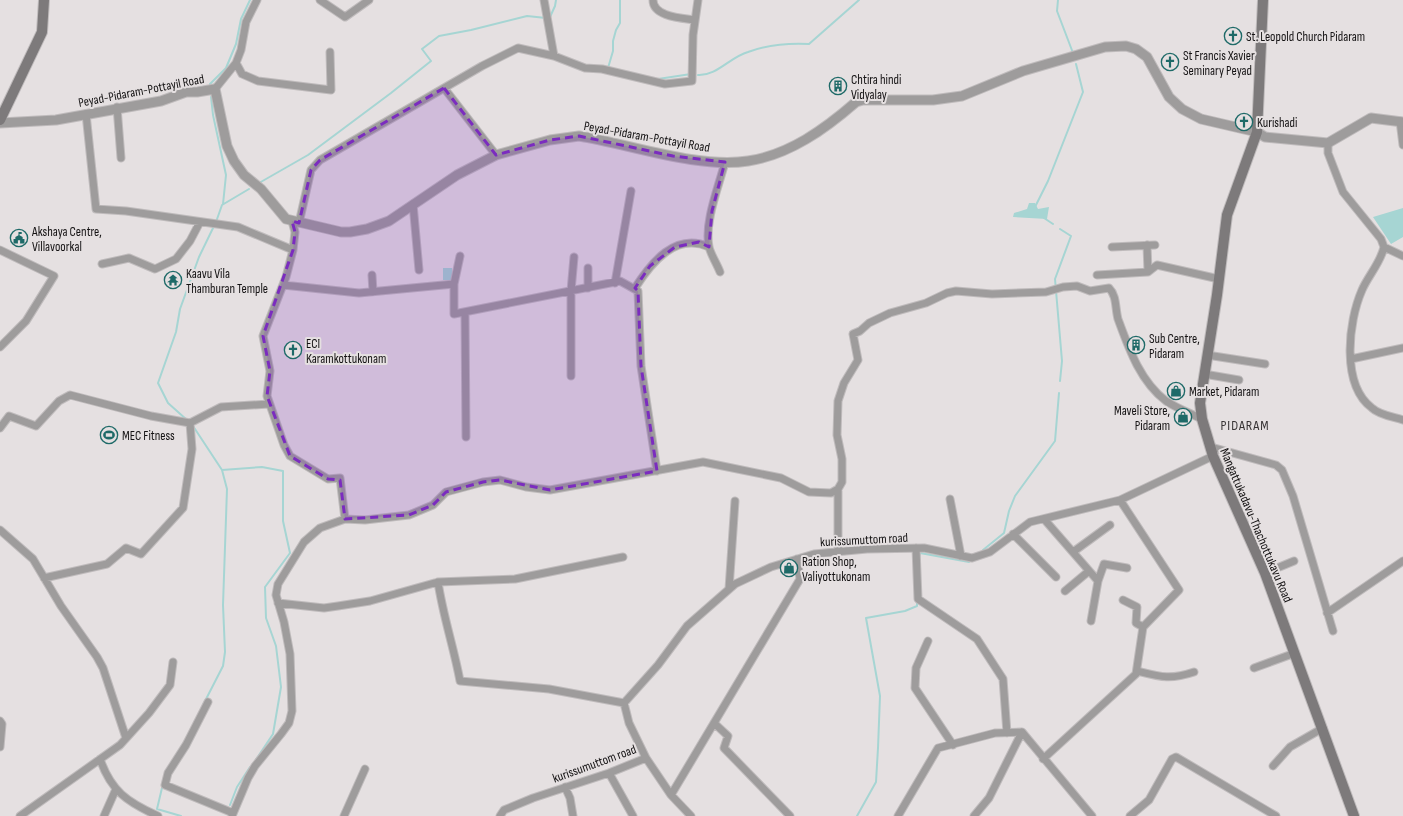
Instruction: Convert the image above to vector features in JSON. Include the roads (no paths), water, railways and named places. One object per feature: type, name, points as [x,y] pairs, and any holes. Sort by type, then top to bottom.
[{"type":"main road","points":[[0,120],[42,32],[44,0]]},
{"type":"main road","name":"Mangattukadavu-Thachottukavu Road","points":[[1263,0],[1258,132],[1227,215],[1200,403],[1202,419],[1212,452],[1266,572],[1354,816]]},
{"type":"street","points":[[215,89],[236,63],[241,50],[246,22],[258,0]]},
{"type":"street","points":[[320,0],[345,17],[369,0]]},
{"type":"street","points":[[544,0],[554,56]]},
{"type":"street","points":[[653,0],[653,5],[658,11],[695,20]]},
{"type":"street","points":[[345,519],[340,478],[328,479],[290,456],[268,404],[267,396],[270,371],[263,336],[283,285],[293,250],[295,222],[311,170],[320,160],[482,66],[518,48],[554,56],[585,68],[602,69],[665,84],[692,81],[695,20],[698,0]]},
{"type":"street","name":"Peyad-Pidaram-Pottayil Road","points":[[0,123],[56,120],[161,101],[186,92],[215,89],[227,146],[234,161],[244,175],[265,193],[280,213],[295,222],[350,232],[367,229],[389,221],[457,175],[496,155],[550,140],[580,136],[679,156],[726,162],[748,161],[790,148],[820,131],[856,102],[863,100],[933,100],[962,96],[1023,71],[1114,46],[1136,49],[1147,57],[1169,97],[1182,109],[1212,123],[1258,132],[1265,137],[1328,143]]},
{"type":"street","points":[[236,63],[242,74],[258,81],[331,90],[330,52]]},
{"type":"street","points":[[444,88],[496,155]]},
{"type":"street","points":[[117,108],[121,158]]},
{"type":"street","points":[[86,114],[96,208],[238,227],[293,250]]},
{"type":"street","points":[[1403,145],[1402,121],[1371,118],[1328,143],[1328,153],[1343,192],[1381,239],[1384,247],[1403,256]]},
{"type":"street","points":[[720,272],[709,247],[712,211],[726,162]]},
{"type":"street","points":[[615,283],[631,191]]},
{"type":"street","points":[[414,204],[419,270]]},
{"type":"street","points":[[102,264],[130,258],[155,269],[176,260],[190,241],[200,222]]},
{"type":"street","points":[[635,288],[650,266],[675,247],[686,243],[699,242],[709,247]]},
{"type":"street","points":[[1147,245],[1148,272]]},
{"type":"street","points":[[1112,247],[1155,245]]},
{"type":"street","points":[[1384,247],[1362,291],[1352,317],[1350,342],[1352,372],[1361,398],[1373,409],[1403,420]]},
{"type":"street","points":[[0,250],[54,276],[26,321],[0,347]]},
{"type":"street","points":[[460,256],[454,284],[454,314],[620,282],[635,288],[638,291],[640,366],[657,471]]},
{"type":"street","points":[[571,376],[571,291],[574,258]]},
{"type":"street","points":[[1097,275],[1148,272],[1156,265],[1219,278]]},
{"type":"street","points":[[588,268],[588,288]]},
{"type":"street","points":[[372,275],[373,292]]},
{"type":"street","points":[[283,285],[360,293],[454,284]]},
{"type":"street","points":[[838,551],[838,489],[842,482],[842,474],[837,434],[838,401],[844,383],[858,360],[853,334],[878,318],[902,308],[926,303],[947,293],[956,292],[992,294],[1049,291],[1063,287],[1077,286],[1090,291],[1109,288],[1115,294],[1117,315],[1126,341],[1140,371],[1160,396],[1184,412],[1202,419]]},
{"type":"street","points":[[465,313],[466,437]]},
{"type":"street","points":[[1351,359],[1403,348]]},
{"type":"street","points":[[1207,355],[1265,364]]},
{"type":"street","points":[[1204,374],[1239,380]]},
{"type":"street","points":[[0,428],[9,416],[36,426],[59,401],[70,395],[151,416],[190,423],[221,407],[268,404]]},
{"type":"street","points":[[44,578],[107,564],[126,548],[141,554],[183,508],[192,449],[190,423]]},
{"type":"street","points":[[1212,452],[1276,465],[1282,470],[1293,496],[1333,630]]},
{"type":"street","name":"kurissumuttom road","points":[[500,816],[504,810],[565,787],[609,773],[646,758],[629,723],[624,703],[658,665],[687,626],[735,584],[771,567],[814,554],[838,551],[924,548],[972,558],[990,552],[1030,522],[1120,500],[1212,452]]},
{"type":"street","points":[[208,702],[186,745],[168,773],[164,785],[233,814],[251,772],[289,723],[292,711],[290,654],[284,622],[276,595],[278,584],[304,542],[320,528],[345,519],[365,520],[409,515],[433,505],[446,492],[483,482],[500,480],[526,487],[550,490],[703,462],[781,478],[809,492],[830,493],[838,489]]},
{"type":"street","points":[[950,499],[961,556]]},
{"type":"street","points":[[1043,759],[1136,674],[1143,627],[1179,590],[1120,500]]},
{"type":"street","points":[[729,589],[735,501]]},
{"type":"street","points":[[1044,519],[1098,581]]},
{"type":"street","points":[[1073,552],[1110,526]]},
{"type":"street","points":[[0,530],[33,559],[103,668],[126,738]]},
{"type":"street","points":[[1013,534],[1056,577]]},
{"type":"street","points":[[916,548],[918,599],[977,639],[1004,679],[1008,733]]},
{"type":"street","points":[[278,602],[324,608],[370,600],[438,582],[515,579],[623,557]]},
{"type":"street","points":[[671,795],[800,579],[797,559]]},
{"type":"street","points":[[1266,572],[1294,561]]},
{"type":"street","points":[[1327,613],[1403,561]]},
{"type":"street","points":[[1091,621],[1098,581],[1104,564],[1126,568]]},
{"type":"street","points":[[1065,591],[1089,571]]},
{"type":"street","points":[[438,582],[442,608],[455,654],[460,681],[549,689],[624,703]]},
{"type":"street","points":[[1123,600],[1137,607],[1136,623],[1143,627]]},
{"type":"street","points":[[928,641],[916,668],[915,688],[952,745]]},
{"type":"street","points":[[1254,668],[1295,653]]},
{"type":"street","points":[[20,816],[100,759],[126,738],[149,713],[170,685],[172,662]]},
{"type":"street","points":[[1137,671],[1159,677],[1176,678],[1194,672]]},
{"type":"street","points":[[0,721],[2,724],[0,747]]},
{"type":"street","points":[[714,723],[728,736],[724,748],[790,816]]},
{"type":"street","points":[[1272,766],[1290,747],[1323,728]]},
{"type":"street","points":[[898,816],[938,748],[995,733],[1022,732]]},
{"type":"street","points":[[1022,732],[1092,816]]},
{"type":"street","points":[[974,816],[989,798],[1022,732]]},
{"type":"street","points":[[1130,816],[1149,800],[1172,759],[1176,757],[1276,816]]},
{"type":"street","points":[[646,758],[671,795],[691,816]]},
{"type":"street","points":[[100,759],[107,778],[126,799],[158,816]]},
{"type":"street","points":[[344,816],[365,769]]},
{"type":"street","points":[[609,773],[633,816]]},
{"type":"street","points":[[565,787],[570,798],[573,816]]},
{"type":"street","points":[[104,816],[116,789]]},
{"type":"water","points":[[1029,203],[1035,203],[1038,209],[1049,207],[1047,219],[1013,217],[1014,213],[1027,209]]},
{"type":"water","points":[[1403,208],[1403,237],[1391,244],[1373,217]]},
{"type":"water","points":[[443,268],[452,268],[452,280],[443,280]]},
{"type":"waterway","points":[[210,84],[226,68],[236,44],[241,19],[250,0]]},
{"type":"waterway","points":[[550,17],[556,0]]},
{"type":"waterway","points":[[608,68],[613,51],[613,41],[620,23],[620,0]]},
{"type":"waterway","points":[[698,75],[711,73],[741,54],[755,50],[778,45],[809,44],[859,0]]},
{"type":"waterway","points":[[1058,0],[1057,11],[1073,53]]},
{"type":"waterway","points":[[259,183],[308,155],[431,61],[422,49],[439,36],[471,30],[527,16],[546,18]]},
{"type":"waterway","points":[[1035,207],[1048,181],[1083,92],[1076,64]]},
{"type":"waterway","points":[[658,79],[691,74]]},
{"type":"waterway","points":[[211,97],[213,115],[226,175],[223,204]]},
{"type":"waterway","points":[[216,222],[222,205],[249,189]]},
{"type":"waterway","points":[[1044,218],[1053,224]]},
{"type":"waterway","points":[[187,420],[168,403],[158,383],[176,332],[180,309],[199,257],[214,226]]},
{"type":"waterway","points":[[1060,229],[1071,236],[1055,279],[1062,361],[1060,381]]},
{"type":"waterway","points":[[983,550],[1004,533],[1009,511],[1015,496],[1055,441],[1059,393]]},
{"type":"waterway","points":[[193,426],[222,470],[227,489],[223,605],[225,652],[223,666],[203,705]]},
{"type":"waterway","points":[[222,470],[262,467],[283,471],[283,521],[290,553],[265,587],[266,618],[276,646],[281,687],[273,734],[253,764]]},
{"type":"waterway","points":[[919,557],[920,553],[969,562]]},
{"type":"waterway","points":[[857,816],[876,782],[878,748],[880,696],[866,618],[905,611],[917,606],[917,602]]},
{"type":"waterway","points":[[230,805],[237,787],[250,767]]},
{"type":"waterway","points":[[166,771],[157,809],[181,816]]},
{"type":"place","name":"St. Leopold Church Pidaram","points":[[1233,36]]},
{"type":"place","name":"St Francis Xavier Seminary Peyad","points":[[1170,62]]},
{"type":"place","name":"Chtira hindi Vidyalay","points":[[838,86]]},
{"type":"place","name":"Kurishadi","points":[[1244,122]]},
{"type":"place","name":"Akshaya Centre, Villavoorkal","points":[[19,238]]},
{"type":"place","name":"Kaavu Vila Thamburan Temple","points":[[173,280]]},
{"type":"place","name":"Sub Centre, Pidaram","points":[[1136,345]]},
{"type":"place","name":"ECI Karamkottukonam","points":[[293,350]]},
{"type":"place","name":"Market, Pidaram","points":[[1176,391]]},
{"type":"place","name":"Maveli Store, Pidaram","points":[[1183,417]]},
{"type":"place","name":"MEC Fitness","points":[[109,435]]},
{"type":"place","name":"Ration Shop, Valiyottukonam","points":[[789,568]]},
{"type":"district","name":"PIDARAM","points":[[1245,425]]}]
